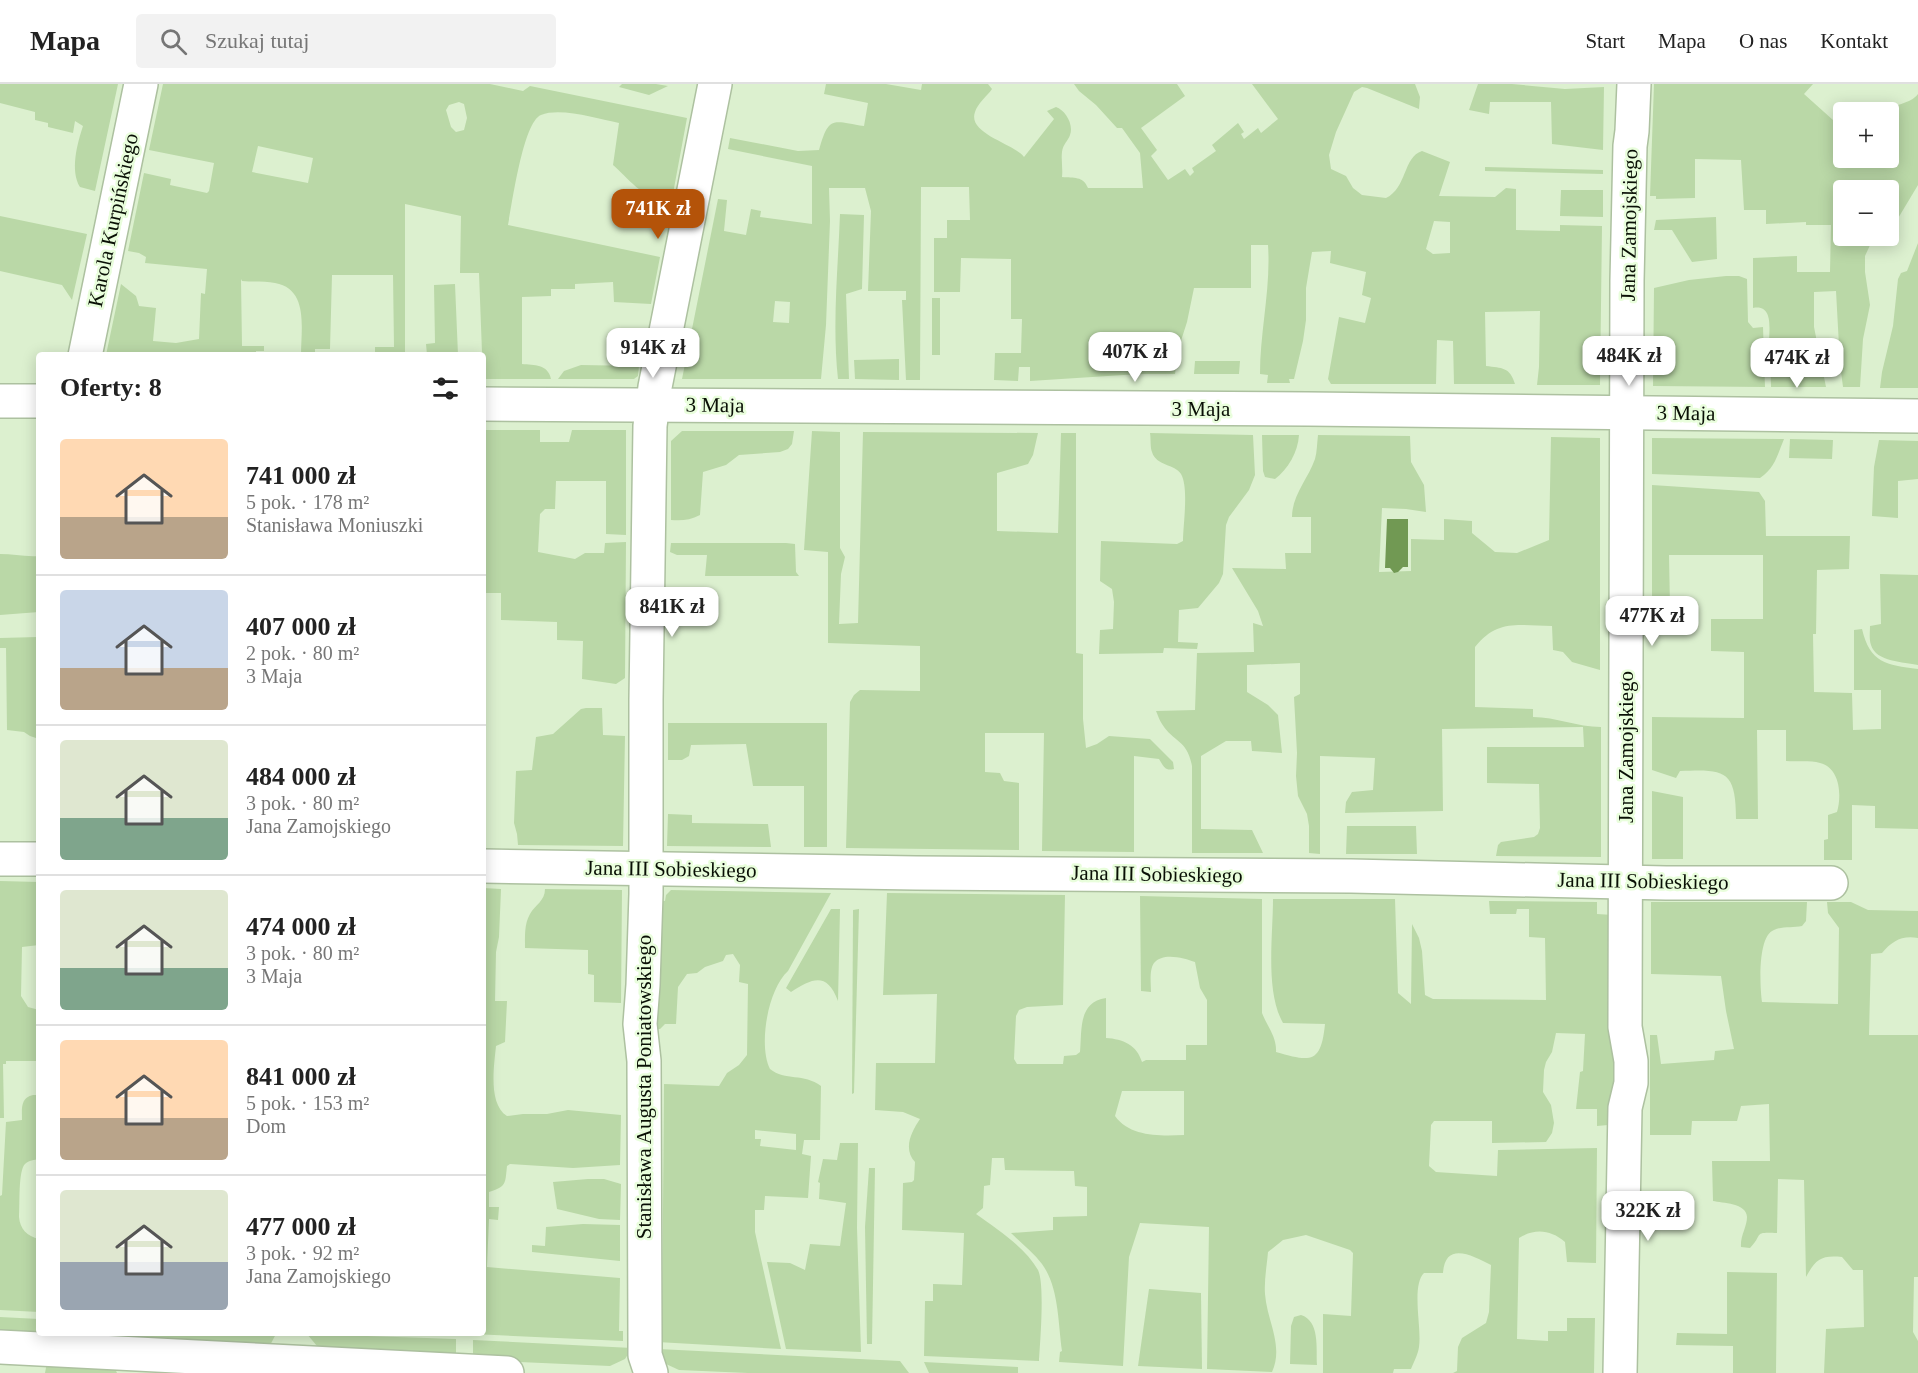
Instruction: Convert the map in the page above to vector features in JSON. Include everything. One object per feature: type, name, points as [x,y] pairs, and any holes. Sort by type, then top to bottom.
[{"type":"street","name":"Karola Kurpińskiego","points":[[86,352],[141,84]]},
{"type":"street","name":"Stanisława Augusta Poniatowskiego","points":[[651,1373],[645,1355],[644,1061],[640,1024],[644,985],[646,868],[649,441],[652,405],[715,84]]},
{"type":"street","name":"Jana Zamojskiego","points":[[1620,1373],[1625,1110],[1631,1083],[1631,1061],[1625,1027],[1626,412],[1630,146],[1634,84]]},
{"type":"street","points":[[0,401],[36,401]]},
{"type":"street","name":"3 Maja","points":[[486,404],[1918,416]]},
{"type":"street","points":[[0,859],[36,860]]},
{"type":"street","name":"Jana III Sobieskiego","points":[[486,866],[1831,883]]},
{"type":"street","points":[[0,1347],[279,1367],[507,1373]]},
{"type":"shaded area","points":[[0,84],[118,84],[95,191],[80,187],[75,173],[77,149],[83,126],[75,121],[73,133],[48,127],[48,123],[35,120],[35,112],[0,103]]},
{"type":"shaded area","points":[[163,84],[490,84],[523,91],[530,86],[687,118],[672,199],[663,200],[647,195],[613,165],[619,123],[580,114],[549,113],[541,115],[529,132],[515,183],[508,225],[660,257],[651,304],[614,302],[613,282],[575,284],[575,289],[551,289],[551,296],[522,297],[522,364],[544,368],[551,379],[486,379],[486,352],[482,352],[479,273],[460,273],[461,216],[405,204],[405,352],[375,352],[375,347],[394,347],[393,275],[332,275],[330,349],[301,352],[301,312],[293,293],[286,287],[275,283],[242,281],[241,279],[242,346],[264,346],[264,351],[107,352],[121,284],[136,296],[139,306],[156,308],[153,341],[176,343],[199,339],[201,293],[205,294],[207,269],[145,263],[146,257],[128,251],[144,173],[171,179],[170,185],[207,193],[214,163],[149,150]],"holes":[[[459,102],[464,104],[467,118],[464,130],[456,132],[451,127],[446,110],[449,105]],[[258,146],[313,158],[308,183],[252,172]]]},
{"type":"shaded area","points":[[622,84],[668,86],[649,95],[619,87]]},
{"type":"shaded area","points":[[826,84],[886,84],[921,90],[922,84],[988,84],[992,89],[976,109],[974,120],[985,132],[1024,157],[1054,119],[1047,111],[1056,107],[1065,114],[1071,126],[1070,135],[1062,152],[1062,177],[1084,181],[1088,188],[1143,188],[1140,153],[1122,128],[1117,128],[1074,84],[1177,84],[1185,96],[1141,128],[1157,150],[1151,156],[1168,180],[1185,169],[1190,176],[1194,172],[1192,168],[1216,151],[1212,145],[1238,123],[1244,132],[1241,134],[1244,139],[1258,128],[1261,133],[1278,119],[1252,84],[1415,84],[1420,97],[1419,109],[1367,88],[1362,87],[1354,92],[1336,132],[1329,155],[1331,169],[1346,176],[1353,188],[1362,195],[1386,198],[1398,187],[1411,159],[1422,151],[1450,162],[1439,196],[1495,197],[1506,188],[1516,189],[1516,230],[1560,231],[1560,225],[1602,226],[1600,385],[1537,385],[1540,311],[1485,312],[1486,366],[1508,371],[1515,384],[1454,384],[1453,341],[1437,340],[1436,384],[1331,384],[1328,379],[1339,317],[1365,323],[1371,298],[1362,295],[1366,272],[1330,263],[1331,251],[1312,252],[1306,288],[1306,320],[1294,379],[1289,379],[1290,383],[1267,383],[1268,375],[1260,374],[1269,261],[1268,245],[1251,245],[1251,288],[1194,288],[1178,350],[1175,374],[1030,381],[1030,367],[1019,367],[1018,381],[994,380],[995,353],[1021,353],[1022,319],[1011,319],[1011,259],[961,258],[960,292],[934,292],[934,238],[947,238],[947,220],[970,220],[969,187],[921,187],[920,380],[906,380],[902,300],[906,300],[906,291],[868,291],[871,211],[865,188],[829,188],[826,325],[821,379],[682,379],[718,199],[727,200],[724,231],[746,235],[751,209],[761,211],[760,217],[812,224],[812,166],[728,149],[730,138],[798,151],[819,150],[826,131],[833,123],[864,126],[868,103],[824,94]],"holes":[[[1434,221],[1450,222],[1450,253],[1433,254],[1426,249]],[[775,301],[790,302],[789,323],[773,322]]]},
{"type":"shaded area","points":[[1478,84],[1512,84],[1565,89],[1604,87],[1603,150],[1552,144],[1551,102],[1490,102],[1489,114],[1469,110]]},
{"type":"shaded area","points":[[1654,84],[1813,84],[1804,94],[1833,120],[1833,168],[1899,168],[1899,105],[1918,94],[1918,185],[1899,217],[1899,180],[1833,180],[1833,246],[1870,246],[1865,256],[1865,272],[1870,305],[1863,339],[1860,387],[1843,387],[1836,291],[1814,292],[1814,327],[1826,387],[1771,387],[1770,352],[1777,354],[1781,349],[1778,342],[1774,341],[1769,344],[1767,314],[1760,308],[1753,308],[1753,258],[1797,256],[1797,272],[1830,272],[1831,225],[1806,225],[1806,222],[1766,224],[1766,210],[1744,210],[1741,160],[1695,159],[1695,198],[1656,199],[1656,196],[1650,196]]},
{"type":"shaded area","points":[[1485,167],[1603,170],[1603,174],[1485,171]]},
{"type":"shaded area","points":[[1561,190],[1603,190],[1603,217],[1560,216]]},
{"type":"shaded area","points":[[840,214],[864,215],[862,289],[846,294],[849,379],[838,379],[836,358]]},
{"type":"shaded area","points":[[0,216],[87,234],[72,300],[62,285],[0,271]]},
{"type":"shaded area","points":[[1716,217],[1717,259],[1692,262],[1672,230],[1654,230],[1656,220]]},
{"type":"shaded area","points":[[1918,243],[1918,388],[1880,388],[1893,326],[1898,279],[1901,273],[1907,271]]},
{"type":"shaded area","points":[[1739,276],[1747,279],[1748,322],[1753,328],[1763,327],[1765,387],[1653,386],[1654,288],[1689,280]]},
{"type":"shaded area","points":[[455,284],[458,352],[427,352],[426,344],[435,343],[434,285]]},
{"type":"shaded area","points":[[932,298],[940,298],[940,355],[932,355]]},
{"type":"shaded area","points":[[899,359],[899,380],[855,379],[854,360]]},
{"type":"shaded area","points":[[1195,361],[1240,361],[1239,374],[1194,374]]},
{"type":"shaded area","points":[[581,365],[639,366],[638,376],[634,379],[558,379],[564,371]]},
{"type":"shaded area","points":[[486,430],[540,430],[540,442],[569,442],[572,430],[626,430],[626,535],[606,534],[606,481],[556,481],[555,509],[545,509],[540,514],[538,552],[575,559],[585,553],[604,553],[605,543],[626,542],[625,678],[616,684],[582,679],[583,641],[557,640],[557,622],[501,620],[501,593],[486,593]]},
{"type":"shaded area","points":[[682,431],[794,431],[792,444],[788,449],[780,452],[739,455],[726,465],[703,472],[700,515],[686,520],[671,520],[671,441]]},
{"type":"shaded area","points":[[812,431],[840,432],[840,548],[845,557],[841,574],[839,624],[858,623],[863,432],[1038,433],[1033,455],[1028,464],[997,473],[997,531],[1058,533],[1061,433],[1076,433],[1076,653],[1083,654],[1083,719],[1086,748],[1109,736],[1150,739],[1173,762],[1174,769],[1165,768],[1159,759],[1134,756],[1134,852],[1042,851],[1044,733],[985,733],[985,772],[1000,773],[1004,781],[1019,783],[1019,850],[846,848],[850,702],[860,690],[920,691],[920,646],[828,643],[828,552],[804,550]]},
{"type":"shaded area","points":[[1150,433],[1253,435],[1255,475],[1249,490],[1229,517],[1226,525],[1223,574],[1219,583],[1198,608],[1179,610],[1178,642],[1198,643],[1197,649],[1164,648],[1163,653],[1099,654],[1100,630],[1113,629],[1114,602],[1112,589],[1100,581],[1101,541],[1177,544],[1183,541],[1185,488],[1183,480],[1178,471],[1154,457]]},
{"type":"shaded area","points":[[1262,435],[1299,435],[1292,460],[1275,479],[1265,477],[1263,471]]},
{"type":"shaded area","points":[[1318,435],[1410,436],[1411,462],[1424,485],[1426,512],[1382,508],[1379,572],[1411,571],[1411,539],[1444,540],[1444,519],[1472,521],[1472,533],[1495,552],[1517,553],[1549,540],[1551,437],[1600,438],[1600,670],[1572,662],[1563,652],[1553,650],[1552,626],[1520,625],[1501,628],[1492,631],[1475,647],[1475,707],[1533,709],[1533,717],[1601,727],[1601,857],[1496,856],[1498,845],[1501,842],[1534,837],[1538,834],[1540,828],[1539,784],[1487,783],[1487,747],[1584,747],[1583,727],[1442,729],[1443,811],[1345,813],[1346,802],[1352,792],[1373,790],[1375,758],[1320,756],[1320,854],[1309,853],[1307,814],[1298,796],[1296,776],[1294,697],[1300,694],[1300,663],[1247,665],[1247,692],[1268,705],[1278,715],[1282,753],[1252,751],[1251,741],[1226,741],[1201,756],[1201,829],[1252,830],[1263,853],[1192,853],[1192,766],[1190,757],[1161,722],[1156,711],[1195,710],[1197,653],[1254,652],[1253,623],[1263,626],[1258,611],[1232,568],[1286,569],[1285,553],[1311,553],[1311,517],[1292,517],[1297,494],[1315,459]]},
{"type":"shaded area","points":[[1652,438],[1784,439],[1772,466],[1760,478],[1652,474]]},
{"type":"shaded area","points":[[1790,439],[1833,440],[1832,459],[1789,458]]},
{"type":"shaded area","points":[[1879,440],[1918,441],[1918,479],[1898,481],[1898,518],[1872,516],[1874,467]]},
{"type":"shaded area","points":[[1652,485],[1759,492],[1765,501],[1766,536],[1850,536],[1849,569],[1817,570],[1816,634],[1813,634],[1814,692],[1852,693],[1853,730],[1881,729],[1881,690],[1854,690],[1854,630],[1862,629],[1870,649],[1881,660],[1888,664],[1918,669],[1918,829],[1875,828],[1875,806],[1852,805],[1852,860],[1824,860],[1824,840],[1828,839],[1828,815],[1837,812],[1839,805],[1838,783],[1832,770],[1820,763],[1786,761],[1786,730],[1757,730],[1758,819],[1736,819],[1734,791],[1725,776],[1717,772],[1680,771],[1676,778],[1652,770],[1652,717],[1744,718],[1744,652],[1711,651],[1711,619],[1763,619],[1763,555],[1669,555],[1670,607],[1652,607]]},
{"type":"shaded area","points":[[1387,519],[1408,519],[1408,567],[1403,567],[1394,573],[1390,568],[1385,568]]},
{"type":"shaded area","points":[[671,543],[795,544],[796,572],[799,576],[705,576],[707,555],[677,555],[670,552]]},
{"type":"shaded area","points":[[0,554],[36,556],[36,612],[0,615]]},
{"type":"shaded area","points":[[1880,574],[1918,575],[1918,665],[1884,658],[1874,651],[1871,645],[1870,626],[1881,624]]},
{"type":"shaded area","points":[[36,637],[36,738],[24,732],[7,730],[6,648],[0,648],[0,638]]},
{"type":"shaded area","points":[[602,708],[603,735],[625,736],[623,846],[518,845],[514,823],[516,771],[532,770],[536,737],[553,734],[581,709]]},
{"type":"shaded area","points":[[668,723],[827,723],[827,847],[804,847],[804,786],[753,786],[746,744],[691,745],[689,756],[682,760],[668,760]]},
{"type":"shaded area","points":[[1652,791],[1683,797],[1683,859],[1652,859]]},
{"type":"shaded area","points":[[668,814],[692,815],[692,823],[768,824],[771,847],[667,846]]},
{"type":"shaded area","points":[[1347,826],[1416,826],[1417,854],[1346,854]]},
{"type":"shaded area","points":[[0,881],[36,882],[36,945],[22,947],[21,996],[28,1007],[36,1009],[36,1061],[6,1061],[6,1064],[3,1064],[4,1118],[0,1118]]},
{"type":"shaded area","points":[[486,888],[501,889],[495,1001],[507,1001],[505,1042],[496,1046],[494,1084],[497,1103],[501,1110],[507,1116],[547,1114],[568,1110],[621,1115],[620,1165],[573,1168],[510,1164],[507,1166],[504,1184],[489,1192],[489,1207],[499,1207],[498,1220],[489,1219],[487,1267],[620,1278],[619,1331],[623,1331],[623,1341],[486,1335]]},
{"type":"shaded area","points":[[545,889],[622,890],[621,1003],[594,1002],[594,975],[588,974],[588,950],[525,948],[528,918],[542,900]]},
{"type":"shaded area","points":[[671,890],[831,893],[775,991],[765,1032],[765,1046],[770,1069],[782,1075],[815,1082],[821,1086],[820,1140],[804,1140],[802,1154],[811,1156],[808,1198],[765,1196],[764,1210],[755,1210],[755,1232],[781,1349],[657,1342],[657,1335],[662,1335],[664,1084],[719,1086],[727,1073],[739,1065],[747,1055],[748,984],[739,982],[740,965],[733,954],[726,955],[723,961],[705,967],[697,973],[687,974],[678,987],[676,1024],[665,1024],[660,1029],[656,1029],[659,900],[665,901],[666,895]],"holes":[[[755,1130],[796,1134],[796,1150],[760,1146],[761,1139],[755,1139]]]},
{"type":"shaded area","points":[[887,893],[1065,895],[1063,1005],[1027,1007],[1019,1010],[1016,1016],[1014,1059],[1017,1064],[1063,1064],[1064,1056],[1076,1055],[1080,1052],[1083,1018],[1086,1011],[1090,1005],[1106,998],[1106,1038],[1118,1040],[1133,1047],[1142,1062],[1146,1060],[1186,1060],[1186,1045],[1207,1045],[1207,1000],[1200,988],[1195,962],[1180,958],[1168,957],[1154,963],[1151,973],[1151,992],[1141,991],[1140,896],[1262,899],[1262,1013],[1273,1036],[1276,1052],[1306,1058],[1312,1057],[1321,1047],[1325,1024],[1283,1023],[1277,1010],[1271,963],[1273,899],[1395,899],[1398,993],[1411,1004],[1412,924],[1422,951],[1425,995],[1433,999],[1546,1000],[1545,938],[1529,937],[1529,909],[1517,909],[1516,914],[1490,914],[1489,901],[1597,902],[1597,914],[1613,915],[1624,1056],[1611,1123],[1597,1126],[1597,1109],[1576,1109],[1580,1072],[1583,1071],[1585,1034],[1556,1033],[1552,1052],[1544,1070],[1543,1092],[1551,1105],[1554,1123],[1552,1133],[1546,1142],[1492,1143],[1492,1121],[1434,1121],[1431,1125],[1429,1166],[1436,1172],[1497,1176],[1498,1150],[1597,1148],[1596,1263],[1567,1262],[1565,1242],[1549,1233],[1531,1233],[1519,1238],[1517,1339],[1548,1341],[1548,1331],[1567,1331],[1567,1318],[1595,1318],[1594,1373],[1453,1373],[1457,1371],[1458,1347],[1462,1338],[1486,1323],[1489,1312],[1491,1265],[1461,1253],[1449,1257],[1443,1273],[1424,1273],[1420,1279],[1417,1297],[1420,1339],[1411,1369],[1394,1369],[1393,1373],[1323,1373],[1323,1314],[1351,1316],[1353,1253],[1306,1235],[1283,1240],[1268,1252],[1265,1294],[1276,1343],[1272,1372],[1207,1369],[1209,1227],[1140,1223],[1129,1257],[1123,1366],[1059,1362],[1062,1351],[1052,1283],[1042,1264],[1011,1233],[1053,1230],[1053,1217],[1087,1216],[1087,1187],[1075,1186],[1074,1171],[1005,1170],[1004,1158],[992,1158],[990,1185],[984,1186],[983,1208],[976,1214],[1018,1246],[1038,1270],[1042,1300],[1039,1361],[924,1356],[925,1301],[933,1301],[933,1284],[962,1285],[964,1233],[902,1230],[903,1183],[914,1180],[915,1162],[909,1152],[909,1146],[920,1119],[903,1112],[875,1110],[876,1063],[935,1063],[937,994],[883,995]],"holes":[[[1122,1091],[1184,1091],[1184,1135],[1137,1132],[1121,1123],[1115,1116]]]},
{"type":"shaded area","points":[[1651,902],[1807,902],[1806,921],[1802,926],[1774,930],[1765,942],[1761,963],[1762,1002],[1838,1004],[1839,928],[1828,913],[1827,902],[1851,902],[1868,910],[1918,911],[1918,938],[1902,938],[1882,953],[1871,954],[1869,1035],[1918,1035],[1918,1277],[1914,1277],[1913,1332],[1918,1341],[1918,1373],[1824,1373],[1826,1329],[1864,1327],[1863,1270],[1853,1270],[1842,1257],[1829,1257],[1816,1262],[1806,1277],[1804,1180],[1778,1179],[1777,1233],[1759,1235],[1750,1248],[1741,1247],[1747,1221],[1746,1212],[1739,1206],[1713,1201],[1712,1161],[1770,1161],[1769,1104],[1741,1106],[1737,1121],[1692,1121],[1691,1135],[1650,1135],[1650,1035],[1657,1035],[1661,1064],[1714,1060],[1715,1051],[1734,1049],[1721,976],[1651,974]]},
{"type":"shaded area","points":[[831,909],[840,909],[838,1001],[829,985],[819,980],[806,983],[791,992],[786,988]]},
{"type":"shaded area","points":[[859,909],[854,1093],[852,1094],[853,910]]},
{"type":"shaded area","points":[[36,1095],[36,1160],[28,1162],[23,1168],[20,1181],[19,1217],[25,1231],[36,1238],[36,1312],[0,1310],[0,1196],[2,1195],[6,1122],[22,1120],[24,1101],[29,1096]]},
{"type":"shaded area","points":[[840,1143],[858,1143],[857,1228],[861,1352],[786,1349],[767,1262],[790,1263],[805,1270],[810,1244],[840,1246],[846,1203],[819,1199],[820,1183],[818,1182],[823,1159],[837,1160]]},
{"type":"shaded area","points":[[869,1168],[875,1168],[872,1344],[867,1344],[865,1227]]},
{"type":"shaded area","points":[[604,1179],[621,1184],[620,1220],[599,1219],[557,1209],[553,1182]]},
{"type":"shaded area","points":[[583,1224],[620,1225],[620,1261],[532,1252],[532,1245],[545,1246],[546,1227]]},
{"type":"shaded area","points":[[1727,1272],[1777,1273],[1776,1373],[1733,1373],[1733,1346],[1676,1345],[1677,1333],[1727,1334]]},
{"type":"shaded area","points":[[1149,1289],[1201,1293],[1202,1369],[1138,1366]]},
{"type":"shaded area","points":[[1301,1315],[1307,1318],[1314,1329],[1317,1343],[1317,1365],[1290,1364],[1291,1326],[1294,1317]]},
{"type":"shaded area","points":[[0,1317],[36,1319],[36,1336],[87,1336],[82,1340],[0,1335]]},
{"type":"shaded area","points":[[137,1336],[275,1336],[268,1349],[137,1343]]},
{"type":"shaded area","points":[[309,1336],[456,1339],[456,1354],[451,1358],[322,1352]]},
{"type":"shaded area","points":[[473,1340],[632,1348],[625,1359],[610,1366],[477,1360],[473,1354]]},
{"type":"shaded area","points":[[658,1349],[900,1361],[909,1373],[748,1373],[679,1370],[666,1364]]},
{"type":"shaded area","points":[[47,1362],[114,1366],[117,1373],[45,1373]]},
{"type":"shaded area","points":[[924,1362],[1018,1367],[1018,1373],[929,1373]]}]
